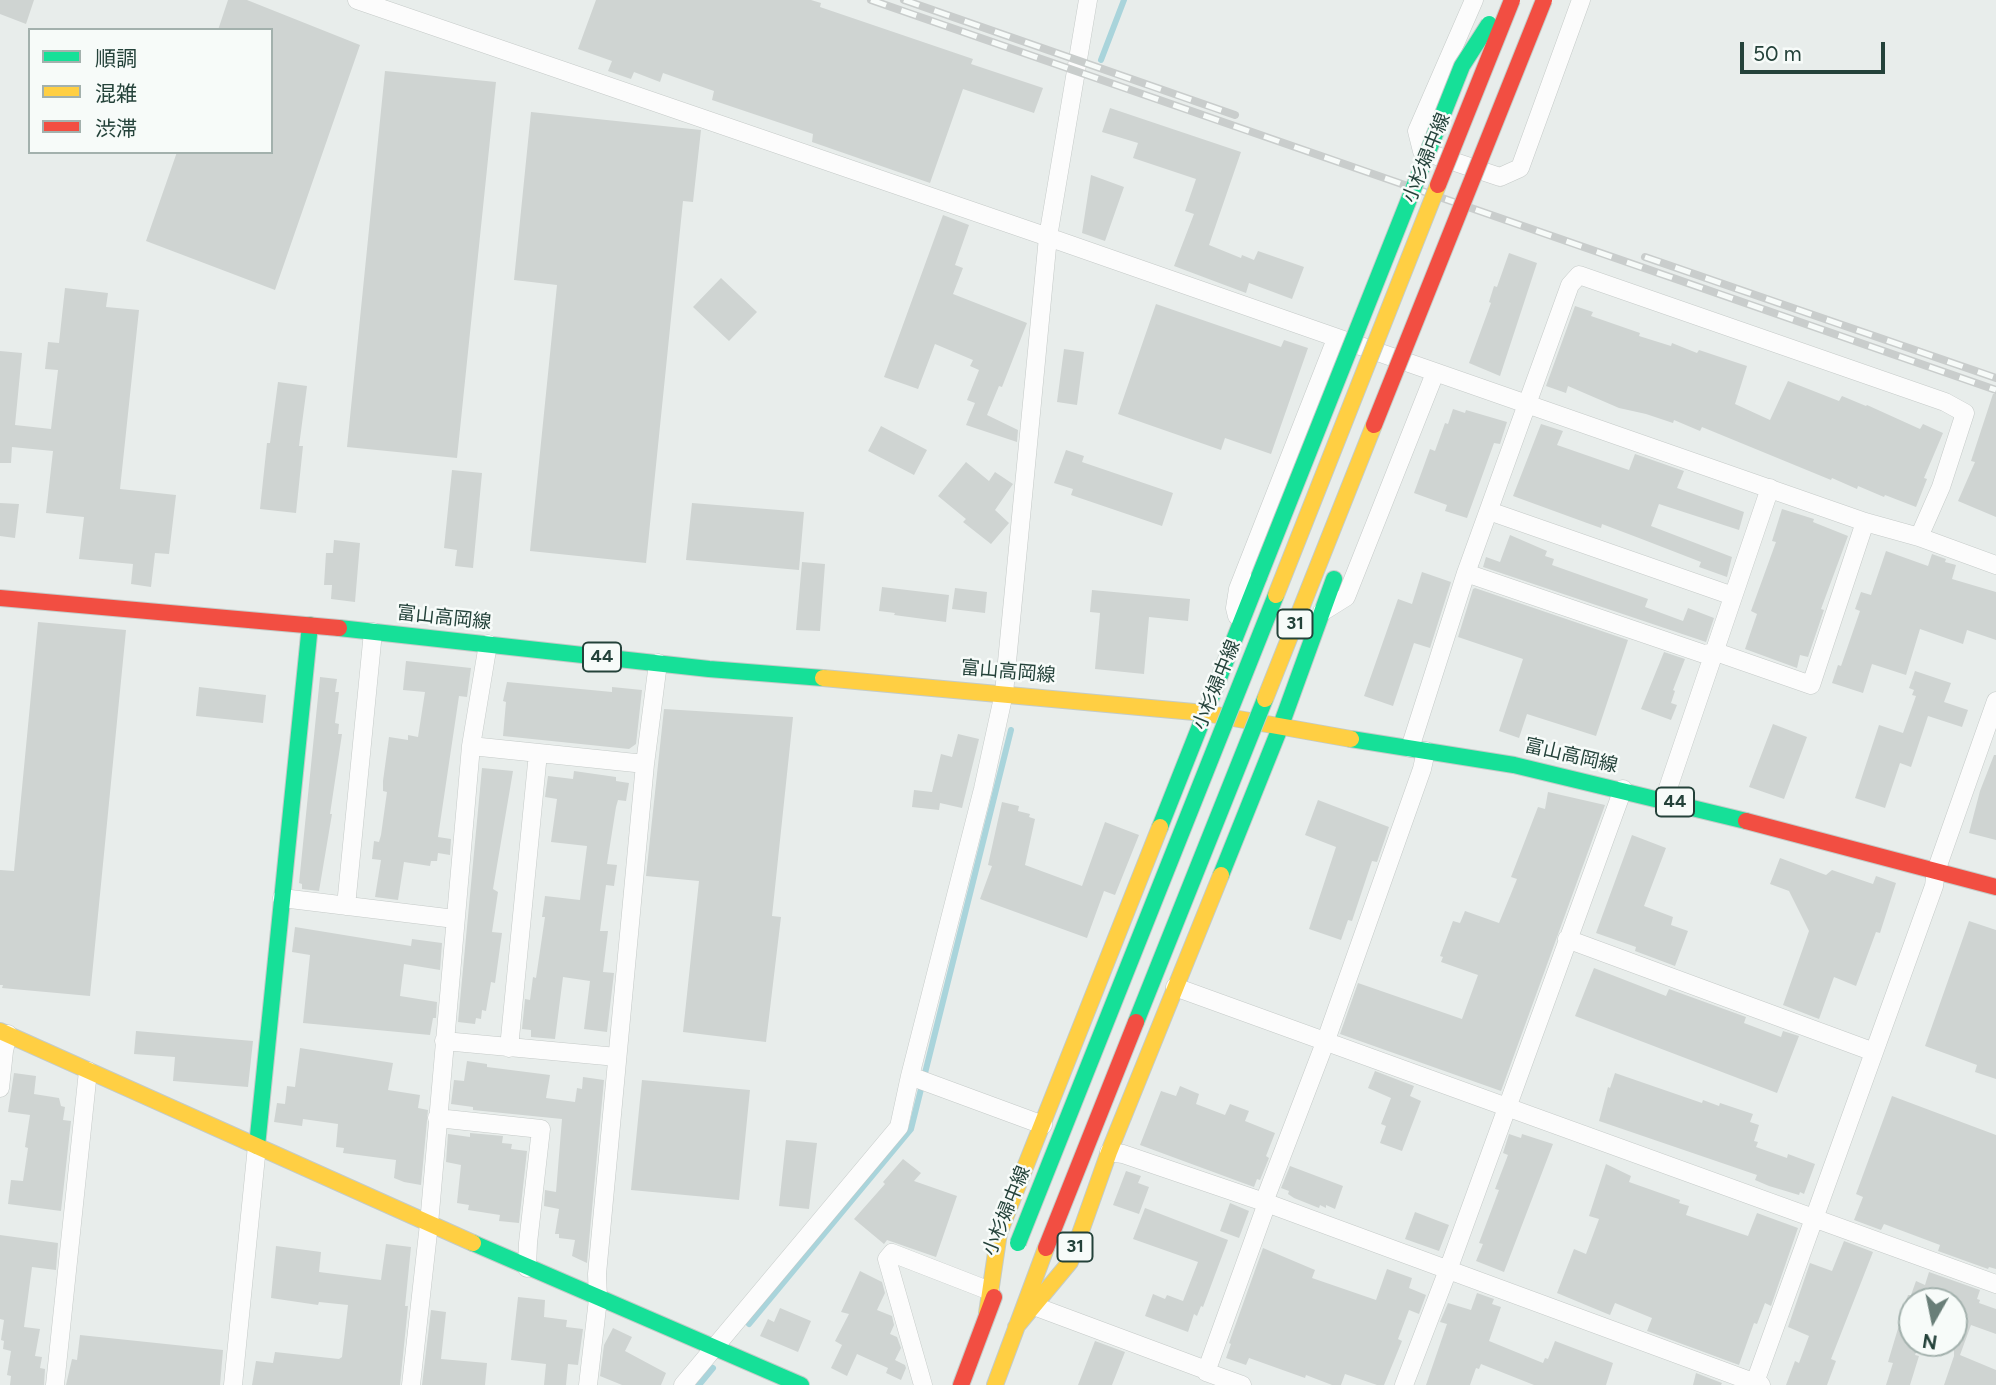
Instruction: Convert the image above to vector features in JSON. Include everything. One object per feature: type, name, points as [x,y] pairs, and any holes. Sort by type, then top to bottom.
[{"type":"main road","name":"31","points":[[987,1312],[999,1233],[1462,66],[1504,0]]},
{"type":"main road","name":"小杉婦中線","points":[[961,1385],[987,1312],[1018,1243],[1512,0]]},
{"type":"main road","name":"31","points":[[1530,77],[1546,0]]},
{"type":"main road","name":"31","points":[[995,1385],[1046,1248],[1546,0]]},
{"type":"main road","points":[[1489,190],[1503,153]]},
{"type":"main road","points":[[1414,378],[1424,353]]},
{"type":"main road","name":"31","points":[[1016,1327],[1070,1262],[1109,1152],[1280,728],[1336,573]]},
{"type":"main road","name":"富山高岡線","points":[[0,598],[310,625],[658,663],[1205,713],[1280,728],[1514,765],[1623,789],[1996,887]]},
{"type":"main road","points":[[257,1146],[310,625]]},
{"type":"main road","points":[[4,1033],[527,1268],[801,1385]]},
{"type":"street","points":[[357,0],[1996,565]]},
{"type":"street","points":[[683,1385],[899,1127],[983,789],[1003,693],[1048,237],[1088,0]]},
{"type":"street","points":[[1474,0],[1417,131],[1422,151],[1500,177],[1520,168],[1581,0]]},
{"type":"street","points":[[1204,1376],[1422,769],[1418,750],[1466,573],[1570,285],[1579,275],[1945,402],[1965,413],[1941,487],[1919,537]]},
{"type":"street","points":[[1240,626],[1235,608],[1238,589],[1336,339]]},
{"type":"street","points":[[1322,612],[1346,597],[1435,373]]},
{"type":"street","points":[[1664,800],[1770,488]]},
{"type":"street","points":[[1489,511],[1733,596]]},
{"type":"street","points":[[1466,573],[1704,654],[1716,653],[1811,685],[1865,522]]},
{"type":"street","points":[[346,906],[373,632]]},
{"type":"street","points":[[411,1385],[429,1224],[471,746],[488,644]]},
{"type":"street","points":[[588,1385],[645,764],[658,663]]},
{"type":"street","points":[[1109,1152],[1123,1154],[1265,1203],[1757,1384],[1814,1216],[1934,886],[1937,871],[1988,748],[1996,702]]},
{"type":"street","points":[[471,746],[645,764]]},
{"type":"street","points":[[509,1048],[538,754]]},
{"type":"street","points":[[1404,1385],[1623,789]]},
{"type":"street","points":[[282,898],[455,919]]},
{"type":"street","points":[[1567,939],[1874,1052]]},
{"type":"street","points":[[1175,987],[1996,1284]]},
{"type":"street","points":[[0,1088],[4,1033]]},
{"type":"street","points":[[444,1041],[617,1057]]},
{"type":"street","points":[[55,1385],[88,1071]]},
{"type":"street","points":[[910,1076],[1043,1125]]},
{"type":"street","points":[[437,1118],[541,1129],[527,1268]]},
{"type":"street","points":[[233,1385],[257,1146]]},
{"type":"street","points":[[923,1385],[887,1259],[892,1253],[990,1291]]},
{"type":"street","points":[[1034,1306],[1204,1376],[1242,1385]]},
{"type":"building","points":[[0,0],[34,0],[26,24],[0,14]]},
{"type":"building","points":[[228,0],[247,0],[360,45],[275,290],[146,241],[176,154],[273,154],[273,28],[219,28]]},
{"type":"building","points":[[596,0],[811,0],[821,3],[820,7],[973,59],[971,64],[1043,88],[1034,113],[963,89],[930,183],[812,142],[813,134],[712,100],[714,91],[663,73],[660,82],[634,72],[631,79],[608,71],[612,61],[578,49]]},
{"type":"building","points":[[385,71],[496,82],[457,458],[347,447]]},
{"type":"building","points":[[1110,108],[1241,152],[1209,245],[1241,258],[1242,255],[1254,260],[1258,251],[1304,267],[1292,299],[1249,283],[1246,293],[1174,266],[1194,214],[1185,211],[1196,179],[1133,158],[1138,143],[1102,132]]},
{"type":"building","points":[[531,112],[701,130],[693,202],[683,201],[646,563],[530,551],[557,285],[514,280]]},
{"type":"building","points":[[1091,175],[1124,187],[1105,241],[1082,233]]},
{"type":"building","points":[[943,215],[969,225],[955,265],[963,268],[953,294],[1027,323],[1002,387],[999,386],[987,415],[1018,430],[1017,442],[966,425],[975,403],[967,400],[979,370],[970,366],[973,360],[935,344],[918,389],[884,377]]},
{"type":"building","points":[[1509,253],[1537,263],[1500,376],[1469,363],[1491,303],[1489,302],[1494,286],[1497,287]]},
{"type":"building","points":[[721,278],[757,312],[729,341],[693,307]]},
{"type":"building","points":[[65,288],[108,293],[106,307],[139,310],[120,489],[176,495],[169,554],[155,553],[151,587],[131,584],[133,564],[79,559],[84,517],[46,513],[53,451],[12,447],[11,463],[0,463],[0,351],[22,353],[15,425],[51,429],[58,370],[45,369],[48,342],[59,343]]},
{"type":"building","points":[[1156,304],[1281,347],[1284,340],[1308,348],[1271,454],[1225,438],[1221,450],[1118,414]]},
{"type":"building","points":[[1575,306],[1593,312],[1591,316],[1640,333],[1639,336],[1671,346],[1672,343],[1697,353],[1699,350],[1747,366],[1735,404],[1770,420],[1788,381],[1839,401],[1842,396],[1867,405],[1920,429],[1923,424],[1943,433],[1924,478],[1927,479],[1916,507],[1858,486],[1857,489],[1832,478],[1831,480],[1702,427],[1700,431],[1674,420],[1673,423],[1619,408],[1568,386],[1566,393],[1546,386]]},
{"type":"building","points":[[1064,349],[1084,352],[1077,405],[1057,402]]},
{"type":"building","points":[[278,382],[307,386],[299,446],[303,446],[296,513],[260,509],[267,443],[270,443]]},
{"type":"building","points":[[1993,394],[1996,394],[1996,517],[1958,501],[1975,462],[1971,461]]},
{"type":"building","points":[[1453,409],[1507,422],[1500,444],[1494,443],[1467,518],[1445,511],[1447,505],[1414,493],[1430,449],[1435,451]]},
{"type":"building","points":[[1541,424],[1563,431],[1557,445],[1629,470],[1635,454],[1684,471],[1677,488],[1744,512],[1739,530],[1659,504],[1651,526],[1732,557],[1727,577],[1699,567],[1701,562],[1639,538],[1602,524],[1601,528],[1513,496]]},
{"type":"building","points":[[881,426],[927,450],[914,475],[868,451]]},
{"type":"building","points":[[1066,450],[1084,456],[1082,462],[1173,493],[1162,526],[1071,495],[1073,489],[1054,483]]},
{"type":"building","points":[[966,462],[989,481],[995,472],[1013,484],[995,510],[1009,523],[991,544],[963,522],[966,519],[938,496]]},
{"type":"building","points":[[452,470],[482,473],[473,568],[455,566],[457,550],[444,548]]},
{"type":"building","points":[[0,503],[19,504],[15,538],[0,536]]},
{"type":"building","points":[[692,503],[804,512],[799,570],[686,560]]},
{"type":"building","points":[[1782,509],[1814,519],[1813,522],[1848,536],[1821,609],[1824,610],[1808,657],[1800,655],[1797,668],[1745,649],[1757,614],[1751,611],[1776,542],[1772,541]]},
{"type":"building","points":[[1510,535],[1547,551],[1545,556],[1554,559],[1552,565],[1648,599],[1645,607],[1683,621],[1688,608],[1714,618],[1706,642],[1483,567],[1486,557],[1500,562]]},
{"type":"building","points":[[334,540],[360,543],[355,602],[331,599],[332,585],[324,585],[326,553],[333,553]]},
{"type":"building","points":[[1886,551],[1928,566],[1932,554],[1946,559],[1945,562],[1956,565],[1952,579],[1996,592],[1996,640],[1967,630],[1963,644],[1920,629],[1906,675],[1872,664],[1863,693],[1832,683],[1838,665],[1841,666],[1860,611],[1855,609],[1861,592],[1871,595]]},
{"type":"building","points":[[802,562],[825,564],[820,631],[796,630]]},
{"type":"building","points":[[1422,572],[1451,582],[1430,648],[1414,643],[1393,706],[1364,696],[1398,599],[1412,604]]},
{"type":"building","points":[[882,587],[949,595],[946,622],[879,611]]},
{"type":"building","points":[[955,588],[987,592],[985,613],[952,609]]},
{"type":"building","points":[[1475,588],[1628,640],[1596,736],[1527,714],[1519,738],[1499,731],[1523,659],[1458,637]]},
{"type":"building","points":[[1092,590],[1190,599],[1188,621],[1149,617],[1144,674],[1095,669],[1100,613],[1090,612]]},
{"type":"building","points":[[38,622],[126,630],[90,996],[2,988],[3,985],[0,985],[0,870],[14,871]]},
{"type":"building","points":[[1664,652],[1685,659],[1673,690],[1675,691],[1671,703],[1677,705],[1671,720],[1641,709]]},
{"type":"building","points":[[406,661],[471,668],[467,697],[459,696],[438,837],[451,839],[450,855],[438,853],[437,861],[431,861],[430,866],[404,862],[398,900],[375,897],[381,860],[372,859],[374,841],[379,842],[381,835],[387,792],[383,791],[383,781],[389,737],[408,740],[408,735],[418,737],[425,692],[403,690]]},
{"type":"building","points":[[1915,671],[1951,683],[1944,702],[1968,710],[1962,727],[1928,716],[1911,767],[1900,763],[1885,808],[1855,798],[1879,725],[1903,733],[1916,696],[1912,695],[1914,690],[1909,688]]},
{"type":"building","points":[[320,677],[337,679],[335,692],[339,692],[335,723],[339,724],[338,734],[342,734],[319,891],[302,889],[302,884],[299,883]]},
{"type":"building","points":[[507,682],[612,692],[612,687],[642,690],[636,744],[629,749],[503,736],[506,702],[503,701]]},
{"type":"building","points":[[199,687],[266,695],[263,723],[196,716]]},
{"type":"building","points":[[664,709],[793,717],[772,916],[781,917],[766,1042],[683,1032],[699,881],[646,876]]},
{"type":"building","points":[[1773,724],[1807,737],[1784,799],[1749,787]]},
{"type":"building","points":[[958,734],[979,739],[962,808],[940,803],[939,810],[912,807],[914,790],[932,792],[941,754],[952,757]]},
{"type":"building","points":[[1994,755],[1996,840],[1969,833],[1980,791]]},
{"type":"building","points":[[482,768],[513,771],[493,889],[498,892],[492,932],[502,933],[495,983],[491,982],[486,1011],[482,1010],[481,1019],[476,1018],[475,1024],[458,1022]]},
{"type":"building","points":[[574,771],[616,777],[616,781],[629,783],[626,801],[618,800],[616,807],[607,864],[617,865],[614,886],[606,885],[600,931],[608,931],[603,972],[614,973],[607,1032],[584,1029],[590,981],[563,977],[555,1039],[531,1037],[531,1030],[522,1029],[525,999],[530,1000],[533,977],[536,978],[545,917],[542,917],[545,896],[580,900],[587,846],[551,842],[557,799],[545,797],[548,776],[573,779]]},
{"type":"building","points":[[1548,792],[1605,805],[1501,1091],[1340,1034],[1358,983],[1462,1019],[1478,975],[1441,962],[1443,957],[1440,956],[1453,921],[1460,923],[1465,911],[1499,923],[1517,879],[1511,877],[1538,807],[1545,809]]},
{"type":"building","points":[[1318,800],[1389,827],[1377,862],[1372,861],[1352,921],[1348,920],[1341,940],[1309,929],[1336,847],[1305,835]]},
{"type":"building","points":[[1002,802],[1019,806],[1018,811],[1030,814],[1029,817],[1035,819],[1025,865],[1082,886],[1105,822],[1139,835],[1115,895],[1104,891],[1087,938],[980,899],[992,866],[988,865]]},
{"type":"building","points":[[1632,835],[1666,848],[1644,906],[1673,917],[1671,925],[1688,931],[1675,966],[1635,951],[1636,947],[1596,933]]},
{"type":"building","points":[[1780,858],[1826,875],[1832,870],[1873,884],[1876,876],[1896,883],[1880,933],[1876,932],[1856,986],[1834,977],[1819,1019],[1783,1005],[1809,931],[1789,891],[1770,884]]},
{"type":"building","points":[[1969,921],[1996,930],[1996,1079],[1975,1072],[1977,1065],[1925,1046]]},
{"type":"building","points":[[295,927],[411,946],[412,939],[442,943],[440,970],[404,964],[400,996],[437,1002],[436,1018],[433,1018],[430,1035],[303,1023],[310,955],[292,952]]},
{"type":"building","points":[[1594,968],[1666,996],[1669,989],[1746,1017],[1744,1023],[1781,1037],[1783,1031],[1799,1036],[1777,1093],[1575,1016]]},
{"type":"building","points":[[136,1031],[253,1041],[248,1087],[173,1081],[175,1057],[134,1054]]},
{"type":"building","points":[[300,1048],[393,1063],[388,1090],[420,1095],[418,1108],[428,1110],[421,1185],[394,1178],[396,1160],[343,1153],[344,1148],[336,1147],[338,1124],[303,1119],[302,1126],[274,1122],[277,1103],[285,1104],[287,1086],[295,1087]]},
{"type":"building","points":[[467,1061],[487,1064],[487,1067],[550,1075],[546,1098],[575,1102],[577,1088],[582,1089],[583,1077],[604,1080],[587,1263],[572,1256],[575,1240],[559,1238],[559,1234],[555,1234],[559,1209],[544,1206],[545,1190],[556,1192],[562,1119],[473,1110],[473,1107],[451,1104],[454,1080],[464,1081]]},
{"type":"building","points":[[1375,1071],[1414,1086],[1410,1096],[1421,1101],[1402,1151],[1380,1143],[1386,1126],[1381,1124],[1391,1098],[1368,1088]]},
{"type":"building","points":[[14,1073],[36,1076],[34,1094],[59,1098],[61,1106],[65,1107],[63,1120],[71,1121],[61,1211],[8,1204],[11,1180],[23,1181],[30,1115],[8,1112]]},
{"type":"building","points":[[1615,1073],[1702,1103],[1703,1100],[1719,1106],[1720,1103],[1753,1114],[1750,1122],[1759,1125],[1754,1141],[1758,1142],[1756,1147],[1787,1158],[1788,1154],[1815,1164],[1804,1194],[1769,1186],[1755,1180],[1757,1175],[1599,1121],[1608,1087],[1610,1088]]},
{"type":"building","points":[[642,1080],[750,1090],[739,1200],[631,1190]]},
{"type":"building","points":[[1180,1086],[1199,1094],[1196,1104],[1225,1115],[1230,1104],[1249,1111],[1245,1121],[1275,1133],[1266,1156],[1269,1158],[1260,1180],[1257,1179],[1254,1187],[1140,1145],[1161,1091],[1176,1096]]},
{"type":"building","points":[[1892,1096],[1996,1135],[1996,1269],[1988,1269],[1938,1251],[1940,1245],[1884,1224],[1881,1230],[1854,1220],[1863,1197],[1856,1194]]},
{"type":"building","points":[[470,1133],[503,1136],[502,1143],[512,1144],[511,1149],[527,1151],[519,1223],[499,1221],[500,1215],[468,1210],[469,1205],[457,1203],[461,1165],[446,1162],[448,1134],[470,1137]]},
{"type":"building","points":[[1509,1134],[1521,1138],[1522,1134],[1553,1144],[1504,1272],[1476,1261],[1483,1244],[1479,1243],[1499,1190],[1495,1189],[1508,1155],[1503,1153]]},
{"type":"building","points":[[786,1140],[817,1143],[809,1209],[779,1206]]},
{"type":"building","points":[[903,1159],[921,1173],[914,1181],[957,1196],[936,1257],[887,1240],[884,1244],[854,1219]]},
{"type":"building","points":[[1606,1164],[1631,1176],[1629,1182],[1680,1200],[1679,1203],[1689,1206],[1686,1215],[1748,1236],[1757,1213],[1798,1228],[1771,1306],[1765,1303],[1757,1324],[1754,1323],[1739,1365],[1647,1331],[1652,1318],[1615,1303],[1610,1315],[1557,1293],[1574,1249],[1586,1254],[1599,1219],[1589,1216]]},
{"type":"building","points":[[1290,1166],[1343,1186],[1335,1209],[1326,1205],[1326,1208],[1320,1205],[1319,1208],[1294,1198],[1288,1194],[1289,1191],[1281,1188]]},
{"type":"building","points":[[1126,1171],[1141,1176],[1138,1183],[1149,1187],[1139,1214],[1113,1205]]},
{"type":"building","points":[[1230,1203],[1249,1211],[1239,1238],[1220,1231]]},
{"type":"building","points":[[1145,1208],[1228,1240],[1203,1307],[1201,1306],[1197,1316],[1194,1314],[1188,1332],[1145,1316],[1153,1294],[1165,1299],[1167,1295],[1183,1301],[1198,1262],[1133,1239]]},
{"type":"building","points":[[1415,1212],[1449,1225],[1439,1251],[1405,1239]]},
{"type":"building","points":[[0,1235],[58,1243],[56,1270],[32,1267],[24,1327],[40,1329],[35,1356],[42,1357],[40,1368],[45,1369],[44,1385],[10,1385],[11,1376],[7,1375],[11,1351],[3,1349],[4,1341],[1,1340],[4,1320],[0,1319]]},
{"type":"building","points":[[1844,1241],[1873,1252],[1831,1359],[1836,1361],[1827,1385],[1786,1385],[1795,1361],[1799,1363],[1809,1336],[1788,1327],[1810,1263],[1832,1271]]},
{"type":"building","points":[[386,1244],[411,1247],[400,1385],[252,1385],[256,1361],[273,1363],[275,1352],[339,1359],[342,1357],[348,1305],[319,1302],[318,1305],[271,1298],[276,1246],[321,1252],[319,1272],[381,1280]]},
{"type":"building","points":[[1263,1248],[1315,1270],[1312,1278],[1376,1300],[1387,1269],[1412,1278],[1409,1288],[1426,1295],[1419,1314],[1409,1310],[1398,1339],[1402,1341],[1384,1385],[1345,1374],[1341,1385],[1332,1385],[1249,1358],[1246,1365],[1226,1358]]},
{"type":"building","points":[[860,1271],[882,1282],[885,1293],[877,1310],[892,1316],[894,1325],[890,1334],[897,1337],[901,1348],[895,1360],[906,1368],[901,1380],[886,1373],[888,1368],[857,1354],[847,1376],[831,1368],[842,1345],[835,1341],[849,1314],[841,1312]]},
{"type":"building","points":[[1929,1272],[1980,1290],[1977,1299],[1980,1300],[1979,1303],[1996,1309],[1996,1334],[1971,1325],[1968,1333],[1968,1287],[1914,1287],[1916,1281],[1925,1285]]},
{"type":"building","points":[[1477,1293],[1494,1299],[1492,1304],[1501,1307],[1489,1341],[1543,1363],[1545,1358],[1548,1359],[1555,1341],[1613,1363],[1606,1385],[1534,1385],[1481,1364],[1479,1369],[1476,1368],[1470,1385],[1426,1385],[1447,1324],[1440,1322],[1448,1303],[1471,1310]]},
{"type":"building","points":[[518,1297],[545,1300],[544,1317],[567,1320],[566,1327],[583,1329],[578,1365],[568,1364],[566,1385],[544,1385],[546,1364],[511,1360]]},
{"type":"building","points":[[780,1308],[811,1321],[798,1352],[760,1336],[768,1319],[774,1322]]},
{"type":"building","points":[[431,1310],[446,1312],[441,1359],[487,1363],[485,1385],[422,1385]]},
{"type":"building","points":[[613,1328],[632,1337],[625,1351],[666,1373],[661,1385],[622,1385],[600,1376],[604,1345]]},
{"type":"building","points":[[1898,1328],[1898,1357],[1919,1357],[1910,1385],[1886,1385],[1893,1363],[1888,1362]]},
{"type":"building","points":[[80,1335],[223,1350],[220,1385],[66,1385],[72,1359],[77,1360]]},
{"type":"building","points":[[1095,1341],[1125,1352],[1112,1385],[1078,1385]]},
{"type":"building","points":[[1954,1357],[1965,1357],[1996,1370],[1996,1385],[1944,1385]]},
{"type":"building","points":[[1696,1373],[1722,1383],[1693,1385]]},
{"type":"waterway","points":[[1101,60],[1124,0]]},
{"type":"waterway","points":[[749,1324],[911,1129],[1011,730]]},
{"type":"waterway","points":[[699,1385],[713,1368]]},
{"type":"railway","points":[[871,0],[1996,390]]},
{"type":"railway","points":[[904,0],[1235,115]]},
{"type":"railway","points":[[1645,257],[1996,378]]},
{"type":"traffic: fast","points":[[1259,577],[1462,66],[1489,24]]},
{"type":"traffic: fast","points":[[1160,827],[1259,577]]},
{"type":"traffic: fast","points":[[1221,875],[1280,728],[1334,579]]},
{"type":"traffic: fast","points":[[1018,1243],[1276,595]]},
{"type":"traffic: fast","points":[[257,1146],[310,625]]},
{"type":"traffic: fast","points":[[339,628],[709,669],[823,678]]},
{"type":"traffic: fast","points":[[1136,1022],[1265,699]]},
{"type":"traffic: fast","points":[[1351,739],[1514,765],[1746,821]]},
{"type":"traffic: fast","points":[[473,1243],[801,1385]]},
{"type":"traffic: slow","points":[[1276,595],[1438,185]]},
{"type":"traffic: slow","points":[[1265,699],[1374,425]]},
{"type":"traffic: slow","points":[[823,678],[1205,713],[1351,739]]},
{"type":"traffic: slow","points":[[987,1313],[999,1233],[1160,827]]},
{"type":"traffic: slow","points":[[1016,1327],[1070,1262],[1109,1152],[1221,875]]},
{"type":"traffic: slow","points":[[0,1031],[473,1243]]},
{"type":"traffic: slow","points":[[995,1385],[1046,1248]]},
{"type":"traffic: jam","points":[[1438,185],[1512,0]]},
{"type":"traffic: jam","points":[[1374,425],[1544,0]]},
{"type":"traffic: jam","points":[[0,598],[339,628]]},
{"type":"traffic: jam","points":[[1746,821],[1996,887]]},
{"type":"traffic: jam","points":[[1046,1248],[1136,1022]]},
{"type":"traffic: jam","points":[[961,1385],[994,1297]]}]
